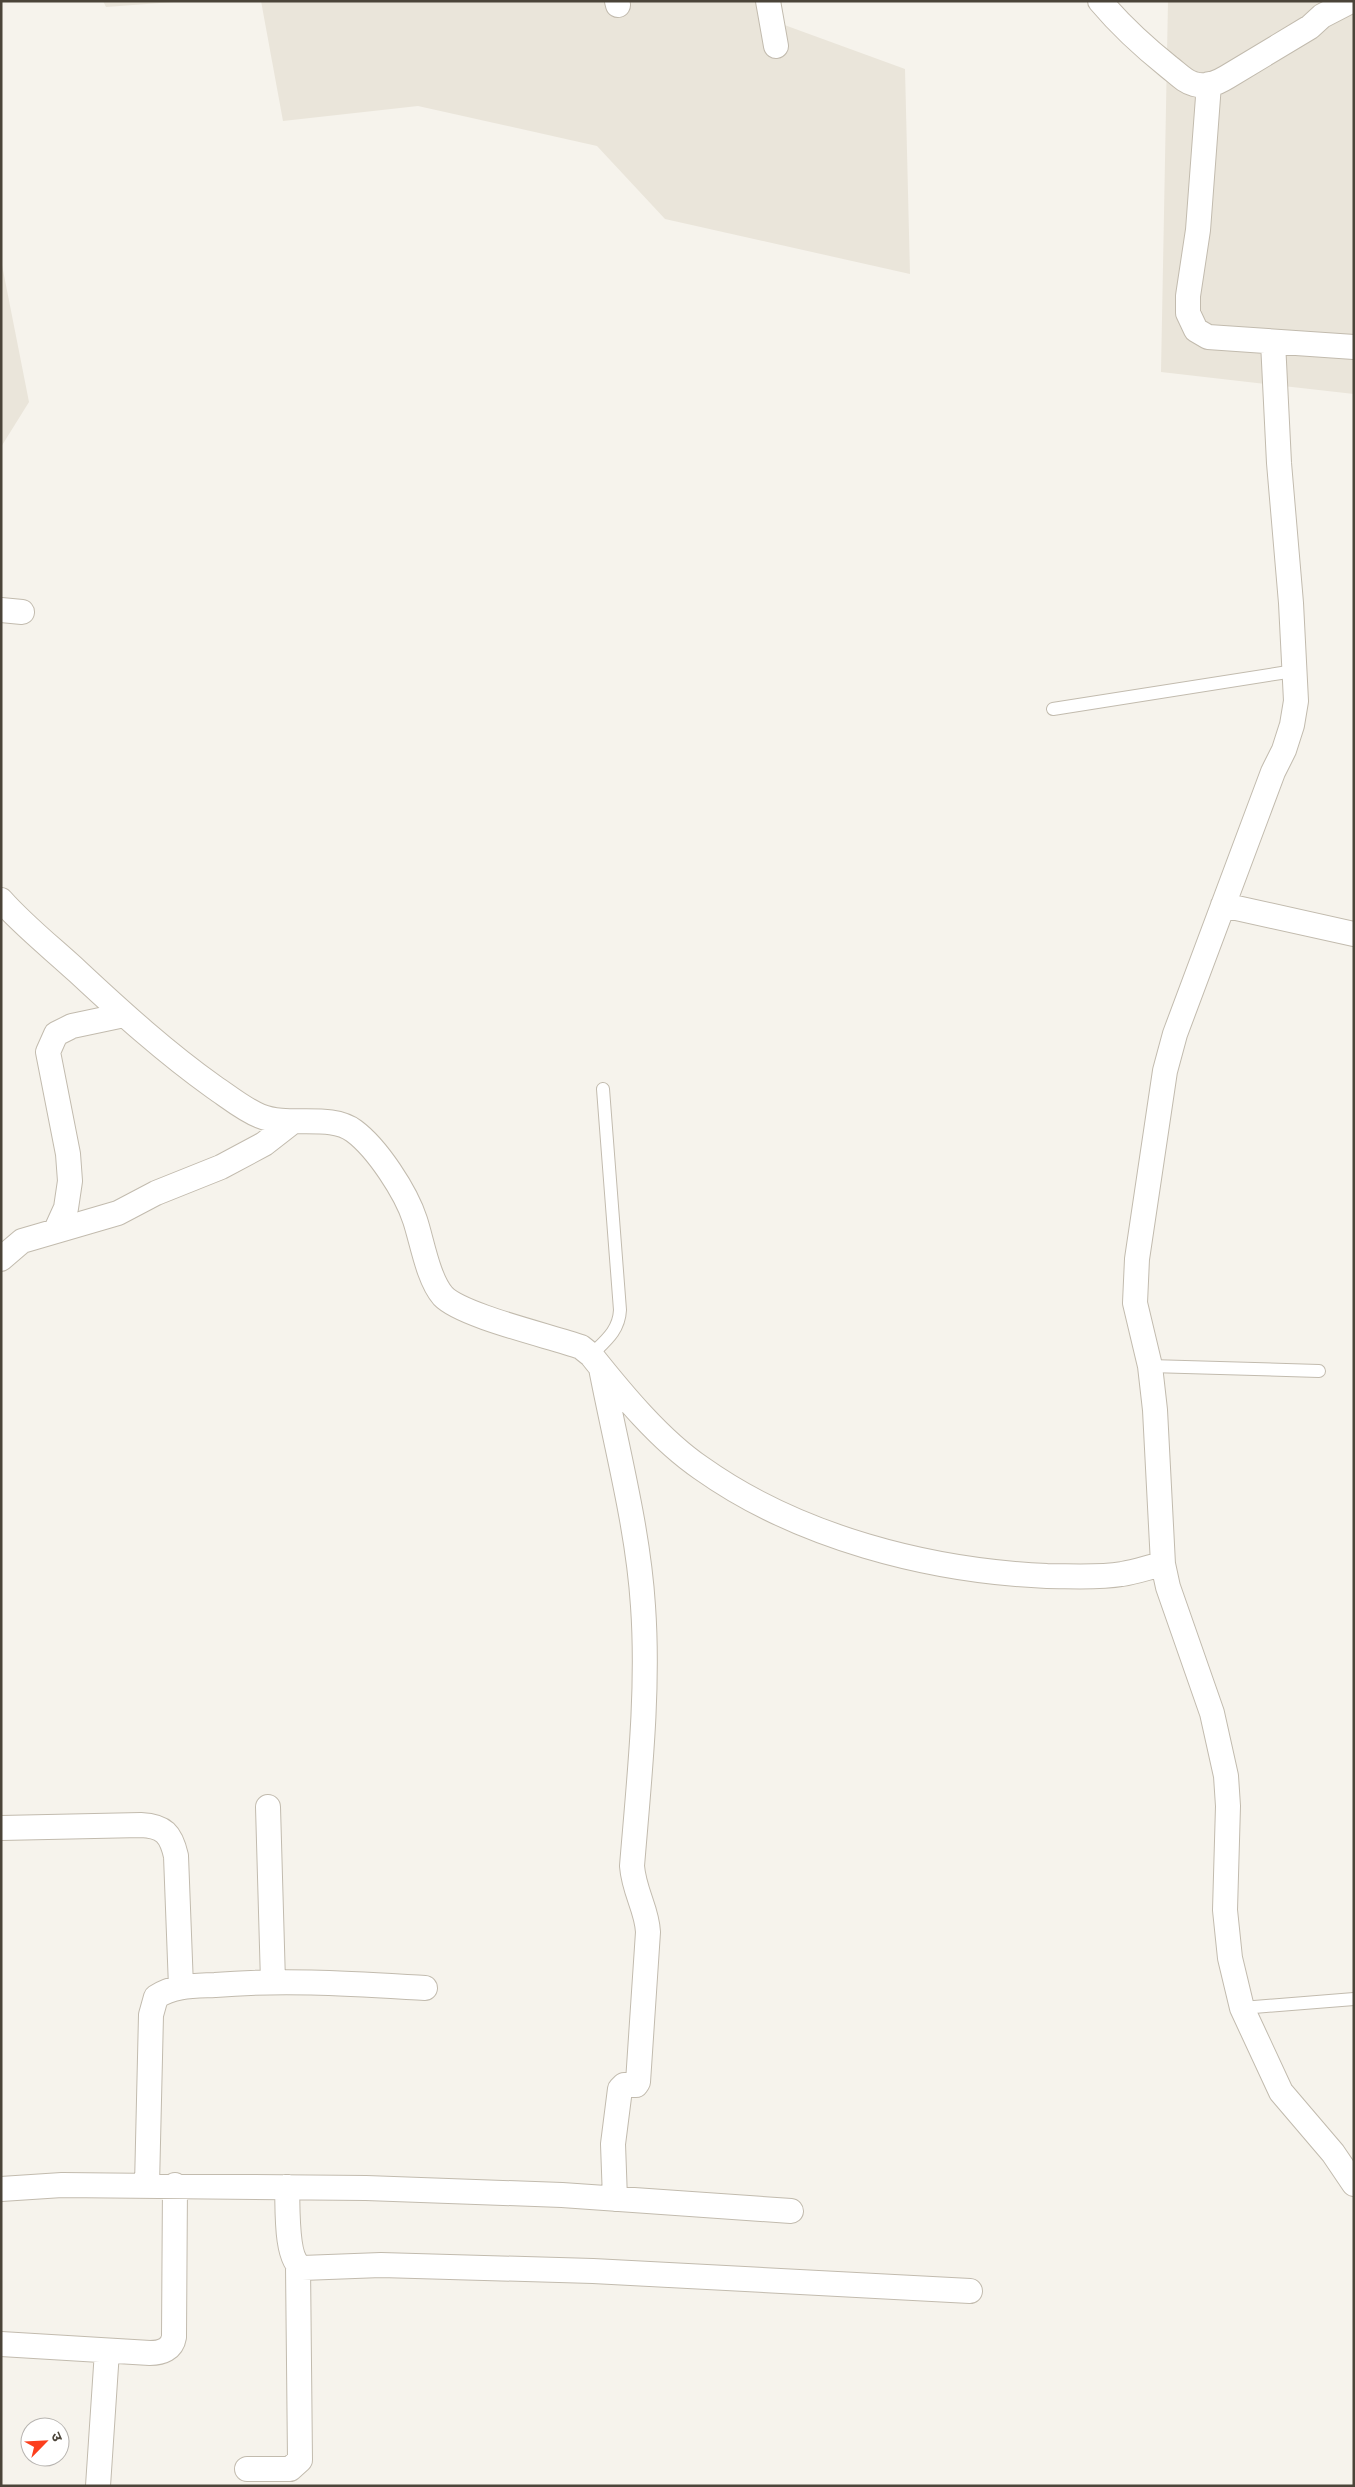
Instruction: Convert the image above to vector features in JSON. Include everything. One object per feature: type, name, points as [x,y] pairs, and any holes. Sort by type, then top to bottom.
[{"type":"street","points":[[768,1],[776,46]]},
{"type":"street","points":[[1100,1],[1128,34],[1188,82],[1196,85],[1209,84],[1227,77],[1310,27],[1322,16],[1351,1]]},
{"type":"street","points":[[1209,84],[1198,230],[1188,296],[1188,313],[1196,330],[1208,336],[1354,347]]},
{"type":"street","points":[[1273,342],[1279,463],[1291,603],[1296,701],[1292,725],[1175,1034],[1165,1071],[1157,1116],[1147,1203],[1136,1259],[1135,1303],[1150,1366],[1156,1410],[1163,1564],[1168,1587],[1212,1713],[1226,1776],[1228,1806],[1225,1910],[1230,1958],[1242,2008],[1281,2092],[1333,2153],[1354,2184]]},
{"type":"street","points":[[1,900],[124,1015],[183,1065],[246,1109],[261,1116],[291,1123],[329,1122],[343,1124],[361,1137],[378,1157],[407,1201],[435,1282],[443,1296],[473,1313],[581,1347],[669,1442],[702,1469],[761,1504],[815,1528],[890,1553],[926,1562],[1017,1574],[1072,1576],[1122,1574],[1163,1564]]},
{"type":"street","points":[[1223,905],[1354,934]]},
{"type":"street","points":[[56,1230],[66,1208],[70,1181],[68,1154],[48,1052],[56,1034],[72,1026],[124,1015]]},
{"type":"street","points":[[1,1259],[22,1241],[118,1213],[156,1193],[221,1167],[264,1144],[291,1123]]},
{"type":"street","points":[[596,1361],[640,1564],[645,1642],[644,1692],[632,1866],[633,1882],[648,1921],[648,1932],[638,2082],[636,2085],[624,2085],[620,2089],[614,2134],[615,2199]]},
{"type":"street","points":[[268,1807],[273,1982]]},
{"type":"street","points":[[1,1832],[1,1828],[156,1825],[166,1833],[173,1844],[176,1856],[181,1988]]},
{"type":"street","points":[[147,2186],[152,2006],[156,1997],[165,1991],[181,1988],[273,1982],[326,1982],[425,1988]]},
{"type":"street","points":[[1,2189],[62,2185],[286,2187],[615,2199],[791,2211]]},
{"type":"street","points":[[1,2344],[156,2353],[173,2344],[175,2185]]},
{"type":"street","points":[[247,2469],[290,2469],[300,2460],[298,2266],[291,2249],[286,2187]]},
{"type":"street","points":[[298,2266],[309,2269],[381,2265],[593,2271],[970,2291]]},
{"type":"street","points":[[98,2486],[107,2351]]},
{"type":"lane","points":[[1053,709],[1294,671]]},
{"type":"lane","points":[[596,1361],[615,1332],[620,1316],[603,1089]]},
{"type":"lane","points":[[1150,1366],[1320,1371]]},
{"type":"lane","points":[[1242,2008],[1354,1999]]},
{"type":"shaded area","points":[[103,1],[187,1],[106,7]]},
{"type":"shaded area","points":[[261,1],[766,1],[768,19],[905,69],[910,274],[665,219],[597,146],[418,106],[283,121]]},
{"type":"shaded area","points":[[1168,1],[1354,1],[1354,394],[1161,372]]},
{"type":"shaded area","points":[[1,260],[29,402],[1,447]]}]
